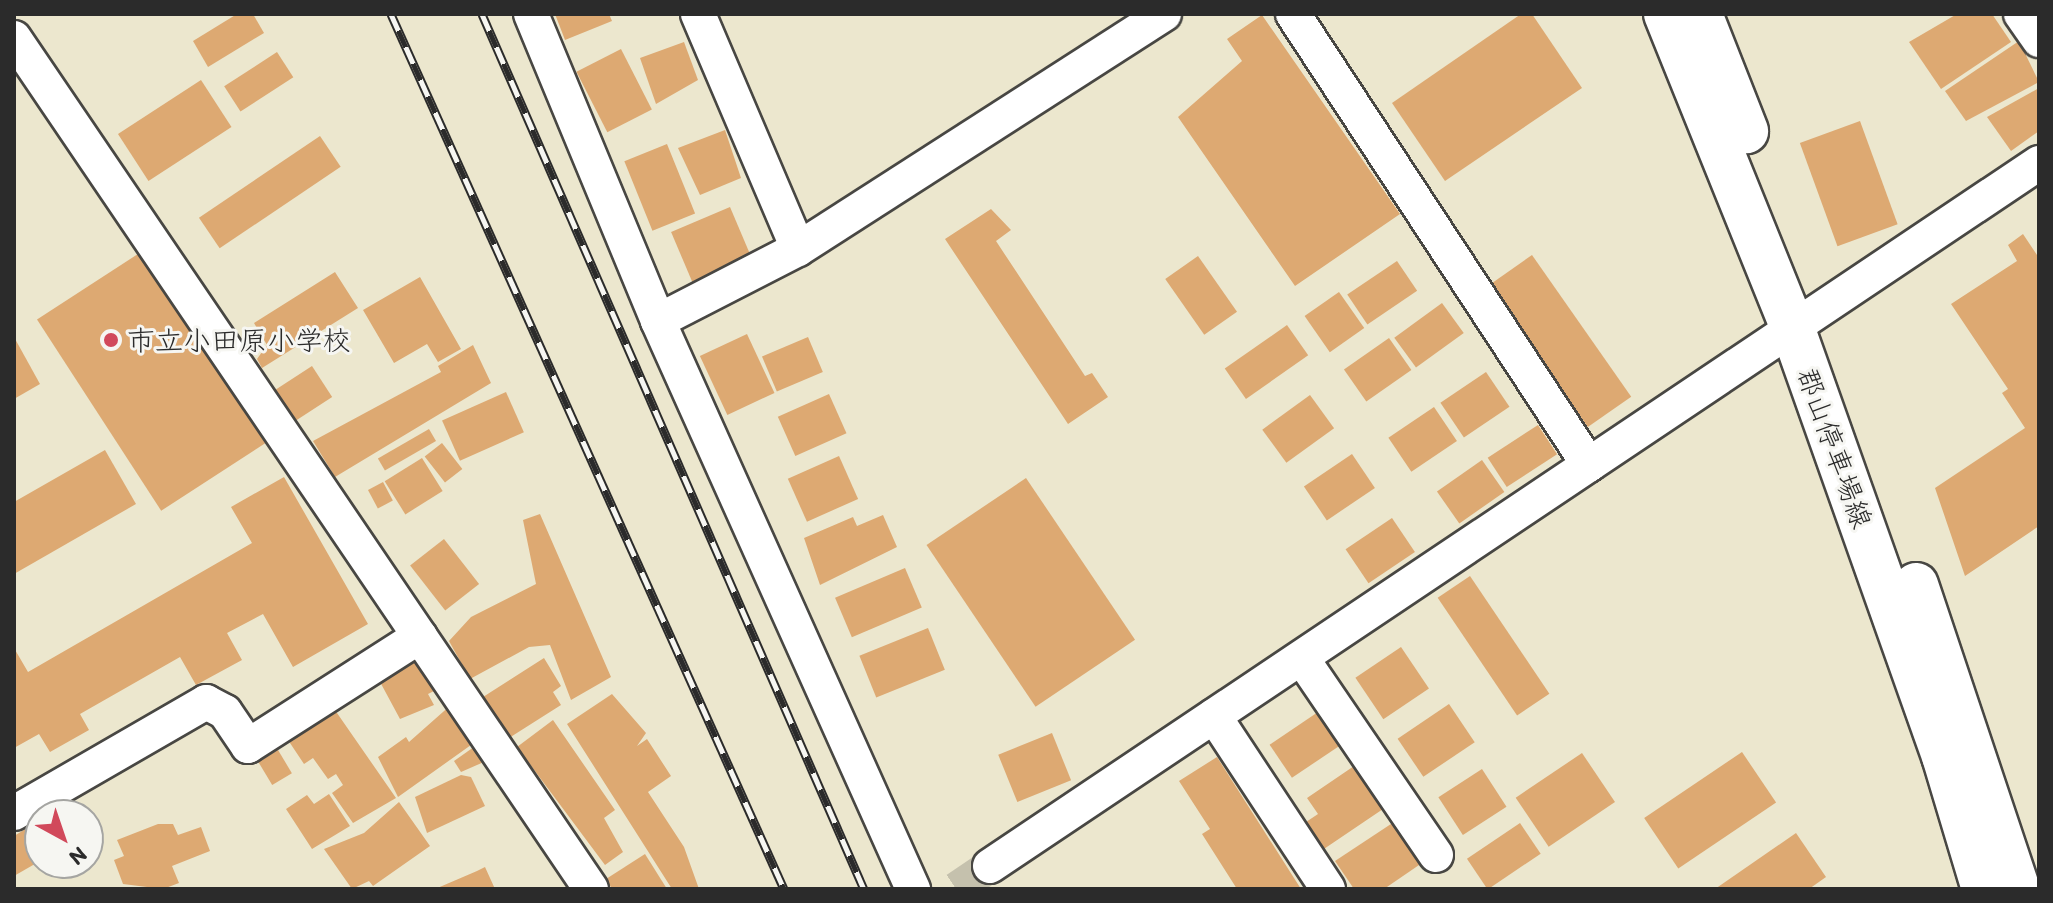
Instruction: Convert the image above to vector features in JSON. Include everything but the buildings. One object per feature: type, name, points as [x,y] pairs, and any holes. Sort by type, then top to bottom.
[{"type":"main road","name":"郡山停車場線","points":[[1666,14],[1804,317],[2018,889]]},
{"type":"main road","name":"郡山停車場線","points":[[1700,14],[1804,317],[1984,889]]},
{"type":"street","points":[[531,14],[658,321],[913,889]]},
{"type":"street","points":[[698,14],[798,249]]},
{"type":"street","points":[[658,321],[798,249],[1164,14]]},
{"type":"street","points":[[1293,14],[1589,465]]},
{"type":"street","points":[[2021,14],[2039,40]]},
{"type":"street","points":[[14,38],[591,889]]},
{"type":"street","points":[[990,866],[1303,660],[1804,317],[2039,163]]},
{"type":"street","points":[[14,813],[206,702],[225,712],[248,746],[420,636]]},
{"type":"street","points":[[1303,660],[1436,855]]},
{"type":"street","points":[[1214,716],[1328,889]]},
{"type":"tunnel","points":[[956,889],[990,866]]},
{"type":"railway","points":[[391,14],[784,889]]},
{"type":"railway","points":[[482,14],[864,889]]},
{"type":"place","name":"市立小田原小学校","points":[[111,340]]}]
